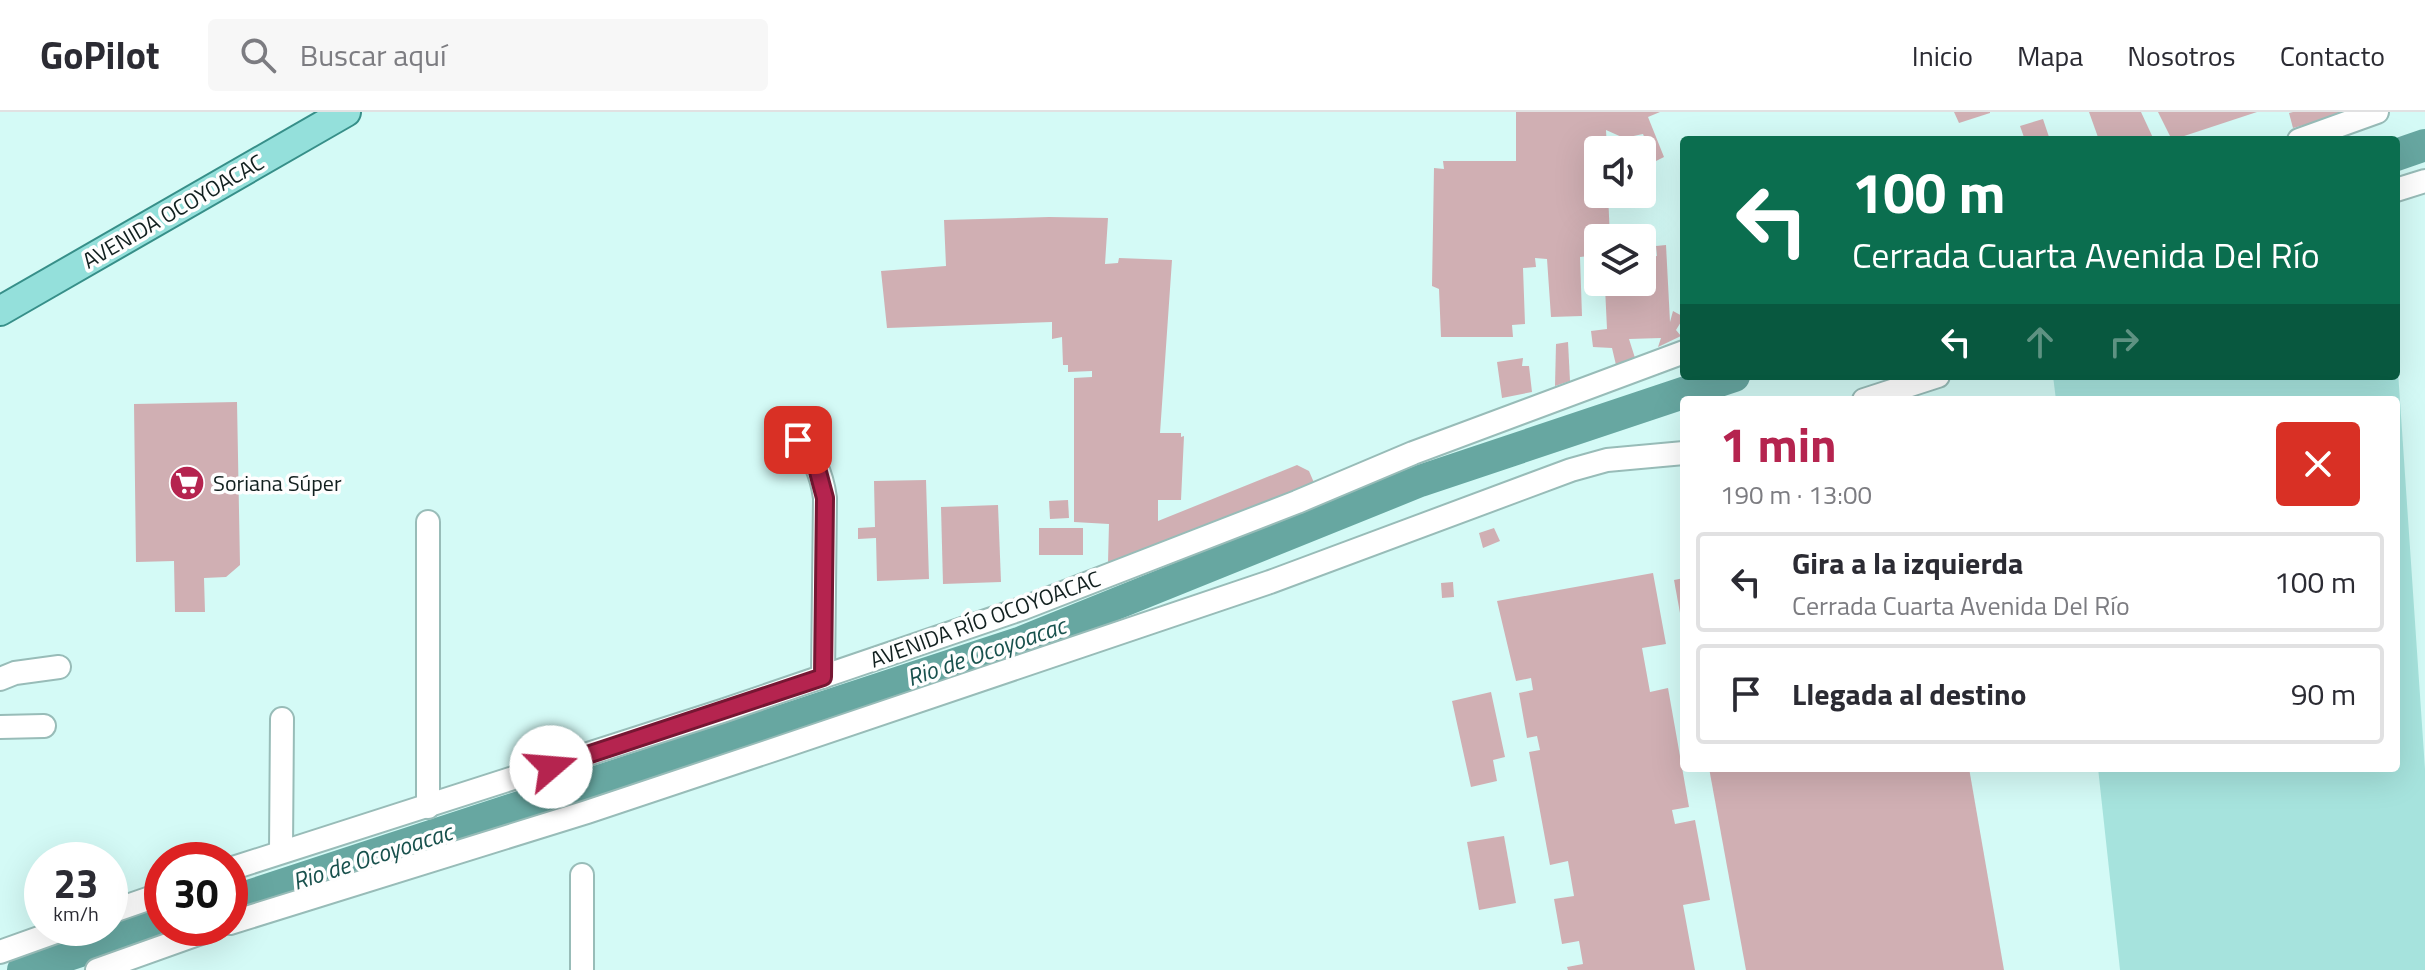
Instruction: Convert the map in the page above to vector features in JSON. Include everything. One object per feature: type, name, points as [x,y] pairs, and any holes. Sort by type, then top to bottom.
[{"type":"main road","name":"AVENIDA OCOYOACAC","points":[[0,311],[346,112]]},
{"type":"street","points":[[2310,136],[2377,112]]},
{"type":"street","points":[[2400,189],[2425,181]]},
{"type":"street","name":"AVENIDA RÍO OCOYOACAC","points":[[248,863],[428,807],[1024,608],[1297,502],[1413,453],[1680,353]]},
{"type":"street","points":[[1876,396],[1926,380]]},
{"type":"street","points":[[798,440],[817,468],[825,498],[823,677]]},
{"type":"street","points":[[248,917],[587,812],[1270,582],[1571,470],[1607,460],[1680,453]]},
{"type":"street","points":[[428,522],[428,807]]},
{"type":"street","points":[[0,679],[15,673],[59,667]]},
{"type":"street","points":[[281,851],[282,719]]},
{"type":"street","points":[[0,727],[44,726]]},
{"type":"street","points":[[582,875],[582,970]]},
{"type":"street","points":[[0,952],[24,943]]},
{"type":"street","points":[[97,970],[164,946]]},
{"type":"shaded area","points":[[2054,380],[2399,380],[2400,396],[2056,396]]},
{"type":"shaded area","points":[[2400,401],[2425,769],[2425,970],[2120,970],[2098,772],[2400,772]]},
{"type":"building","points":[[1516,112],[1660,112],[1648,117],[1656,136],[1620,136],[1606,130],[1606,136],[1584,136],[1584,208],[1609,208],[1609,224],[1584,224],[1584,257],[1580,257],[1582,316],[1551,317],[1547,259],[1535,258],[1536,267],[1523,268],[1525,324],[1512,325],[1513,337],[1441,337],[1439,289],[1432,286],[1434,168],[1444,169],[1443,161],[1516,161]]},
{"type":"building","points":[[1954,112],[1990,112],[1990,113],[1959,123]]},
{"type":"building","points":[[2089,112],[2141,112],[2152,136],[2098,136]]},
{"type":"building","points":[[2158,112],[2257,112],[2184,136],[2170,136]]},
{"type":"building","points":[[2340,112],[2341,115],[2293,128],[2289,113]]},
{"type":"building","points":[[2043,119],[2049,136],[2024,136],[2020,126]]},
{"type":"building","points":[[1656,137],[1664,157],[1656,161]]},
{"type":"building","points":[[1108,218],[1105,264],[1118,263],[1119,258],[1172,260],[1160,433],[1181,433],[1181,437],[1184,436],[1181,500],[1158,500],[1158,521],[1297,465],[1309,471],[1315,485],[1125,564],[1108,562],[1109,524],[1074,522],[1074,378],[1092,377],[1092,371],[1068,372],[1068,365],[1063,365],[1062,337],[1052,339],[1052,322],[887,328],[881,271],[946,266],[944,220]]},
{"type":"building","points":[[1666,245],[1670,322],[1673,311],[1680,315],[1676,330],[1680,336],[1658,347],[1661,338],[1629,339],[1635,358],[1616,365],[1612,348],[1593,347],[1591,331],[1607,329],[1605,296],[1656,296],[1656,246]]},
{"type":"building","points":[[1568,342],[1570,381],[1555,386],[1556,344]]},
{"type":"building","points":[[1523,358],[1522,366],[1529,366],[1532,392],[1502,398],[1497,362]]},
{"type":"building","name":"Soriana Súper","points":[[237,402],[240,565],[226,577],[204,578],[205,612],[175,612],[174,561],[136,562],[134,404]]},
{"type":"building","points":[[926,480],[929,579],[877,581],[876,538],[858,539],[858,528],[875,527],[874,481]]},
{"type":"building","points":[[1068,500],[1069,518],[1050,519],[1049,501]]},
{"type":"building","points":[[998,505],[1001,582],[943,584],[941,507]]},
{"type":"building","points":[[1039,528],[1083,528],[1083,555],[1039,555]]},
{"type":"building","points":[[1494,528],[1500,541],[1483,548],[1479,533]]},
{"type":"building","points":[[1653,573],[1666,644],[1642,648],[1650,692],[1668,688],[1680,772],[1683,772],[1689,807],[1672,810],[1675,824],[1695,820],[1710,900],[1683,905],[1695,970],[1568,970],[1567,967],[1583,964],[1579,941],[1562,944],[1554,899],[1574,896],[1568,861],[1550,865],[1529,752],[1540,750],[1537,736],[1527,738],[1519,693],[1533,690],[1531,678],[1516,681],[1497,601]]},
{"type":"building","points":[[1680,579],[1680,613],[1674,580]]},
{"type":"building","points":[[1453,582],[1454,597],[1442,598],[1441,583]]},
{"type":"building","points":[[1491,692],[1505,757],[1493,760],[1497,781],[1471,787],[1452,701]]},
{"type":"building","points":[[1710,772],[1970,772],[2004,970],[1746,970]]},
{"type":"building","points":[[1504,836],[1516,903],[1479,910],[1467,842]]},
{"type":"waterway","name":"Rio de Ocoyoacac","points":[[2400,154],[2425,145]]},
{"type":"waterway","name":"Rio de Ocoyoacac","points":[[248,896],[1019,643],[1420,481],[1722,380]]},
{"type":"waterway","name":"Rio de Ocoyoacac","points":[[23,970],[144,930]]},
{"type":"place","name":"Soriana Súper","points":[[187,483]]},
{"type":"route","points":[[551,767],[823,677],[825,498],[817,468],[798,440]]}]
